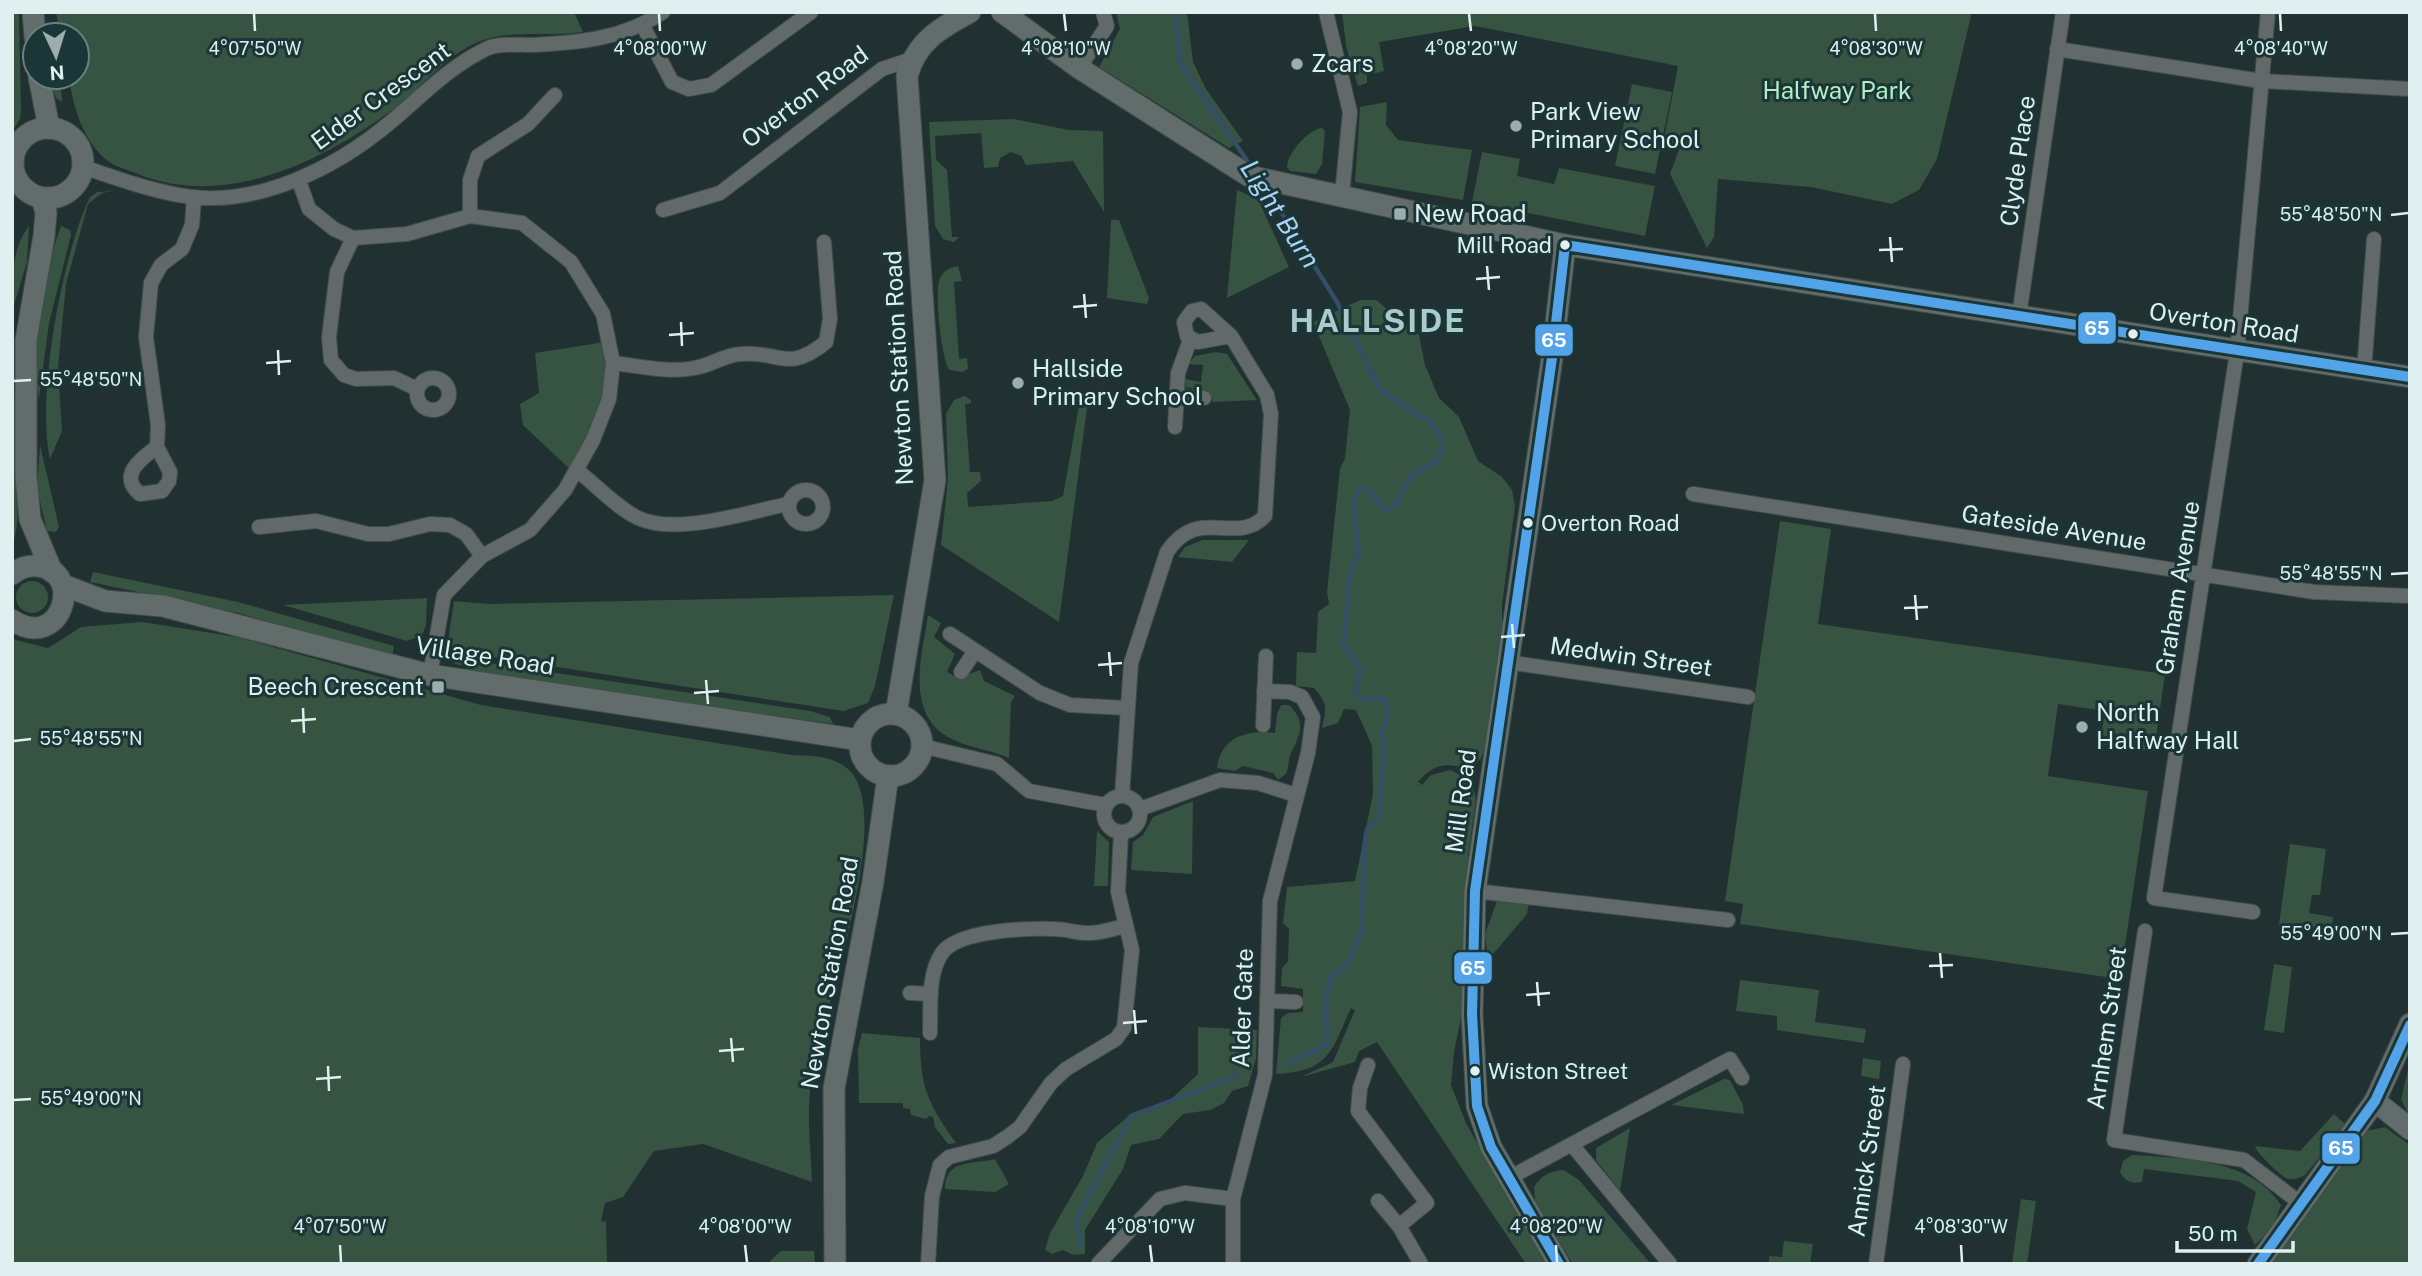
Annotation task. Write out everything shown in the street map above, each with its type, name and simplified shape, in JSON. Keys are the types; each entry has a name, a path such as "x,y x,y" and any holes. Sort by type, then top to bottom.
{"street":[{"name":"Elder Crescent","path":"83,167 149,188 194,197 229,195 299,181 386,126 439,78 491,47 596,40 643,26 663,12"},
{"path":"643,26 672,82 689,89 711,85 811,12"},
{"name":"Overton Road","path":"663,210 720,193 882,69 912,59 926,39 970,12"},
{"name":"Overton Road","path":"1002,12 1079,68 1249,176 1565,246 2410,377"},
{"path":"1079,68 1107,26 1103,12"},
{"path":"1326,12 1350,112 1342,195"},
{"name":"Clyde Place","path":"2019,316 2063,12"},
{"name":"Graham Avenue","path":"2253,912 2154,898 2237,352 2268,12"},
{"path":"2057,49 2262,82 2410,89"},
{"name":"Newton Station Road","path":"896,714 935,480 908,101 907,76 912,59"},
{"path":"42,91 49,128"},
{"path":"470,216 470,180 478,156 528,124 555,95"},
{"path":"49,128 59,130 75,141 80,149 83,167 72,190 53,198 42,198 22,187 12,165 19,143 27,135 49,128"},
{"path":"299,181 309,209 334,229 353,238 407,234 470,216 522,223 571,262 603,314 613,363 609,398 578,471 530,530 482,556 444,595 430,675"},
{"path":"157,447 158,425 146,337 151,283 161,265 182,249 192,225 194,197"},
{"path":"15,572 30,519 23,377 32,291 44,236 46,213 42,198"},
{"path":"353,238 337,271 329,337 331,360 344,375 356,379 394,378 417,389"},
{"path":"2364,371 2370,323 2374,239"},
{"path":"613,363 675,370 698,368 740,354 788,360 810,355 826,342 830,319 824,242"},
{"name":"Mill Road","path":"1559,1264 1491,1147 1477,1106 1472,1014 1475,891 1552,358 1565,246"},
{"path":"1122,796 1131,663 1157,574 1177,537 1200,527 1251,527 1265,516 1271,414 1267,395 1231,336 1201,309 1192,311 1184,322 1185,332 1190,340"},
{"path":"1190,340 1208,342 1231,336"},
{"path":"1175,427 1178,373 1190,340"},
{"path":"1177,396 1204,398"},
{"path":"578,471 638,518 663,524 708,521 788,504"},
{"name":"Gateside Avenue","path":"1693,494 2314,592 2410,596"},
{"path":"30,519 65,598 61,611"},
{"path":"260,527 316,521 368,534 389,534 430,524 450,525 466,534 482,556"},
{"name":"Village Road","path":"15,572 41,566 58,579 105,601"},
{"name":"Village Road","path":"12,620 20,625 39,628 48,624 61,611 105,601 163,606 430,675 722,718 840,740 860,740"},
{"path":"950,634 1040,694 1070,705 1126,708"},
{"path":"961,672 975,651"},
{"path":"1263,724 1266,656"},
{"name":"Medwin Street","path":"1507,662 1748,697"},
{"name":"Alder Gate","path":"1233,1264 1233,1199 1265,1075 1270,901 1308,753 1313,717 1302,697 1290,692 1264,691"},
{"path":"896,714 905,717 918,729 922,746 920,756 908,772 888,776 878,774 864,760 860,740 874,719 896,714"},
{"path":"922,746 997,764 1029,791 1106,805"},
{"name":"Newton Station Road","path":"835,1264 834,1088 873,881 888,776"},
{"path":"1140,809 1220,780 1258,783 1296,795"},
{"path":"1122,796 1133,799 1140,809 1138,823 1121,832 1106,822 1106,805 1113,798 1122,796"},
{"path":"928,1264 932,1196 940,1165 949,1157 993,1146 1007,1137 1020,1127 1051,1083 1066,1069 1116,1039 1124,1028 1132,950 1124,926 1118,892 1121,832"},
{"path":"1475,891 1728,920"},
{"path":"929,1033 934,970 942,953 961,939 1057,929 1095,933 1124,926"},
{"name":"Arnhem Street","path":"2145,931 2114,1140 2244,1160 2300,1203"},
{"path":"910,993 931,993"},
{"path":"1267,1001 1296,1002"},
{"path":"2258,1264 2375,1101 2410,1024"},
{"path":"1508,1178 1573,1146 1730,1059 1741,1078"},
{"name":"Annick Street","path":"1876,1264 1903,1064"},
{"path":"1368,1065 1360,1088 1358,1111 1427,1203 1399,1226"},
{"path":"2375,1101 2410,1129"},
{"path":"1573,1146 1670,1264"},
{"path":"1098,1264 1160,1199 1185,1193 1233,1199"},
{"path":"1378,1201 1399,1226 1421,1264"}],"green space":[{"path":"12,12 19,12 21,111 20,119 12,132"},
{"path":"56,12 574,12 583,32 509,35 481,41 458,53 395,108 338,145 273,174 240,183 205,186 171,184 138,174 112,164 100,154 81,123 72,91 91,91 91,21 58,21"},
{"path":"1116,12 1187,12 1193,62 1206,89 1243,141 1229,148 1099,67 1120,29"},
{"name":"Halfway Park","path":"1342,12 1972,12 1937,159 1919,190 1892,204 1811,187 1718,179 1714,237 1707,248 1670,174 1680,147 1663,144 1678,66 1475,26 1379,42 1384,71 1367,75 1367,83 1358,86 1346,46"},
{"path":"1632,84 1672,92 1655,174 1615,166"},
{"path":"53,91 61,91 62,102 56,98"},
{"path":"1387,102 1386,125 1398,140 1472,150 1463,200 1355,182 1360,107"},
{"path":"1013,119 1069,130 1103,131 1104,212 1073,161 1026,165 1021,156 1011,152 1000,158 998,167 984,168 981,133 935,136 936,160 947,170 952,237 959,237 954,242 943,239 935,226 929,122"},
{"path":"1322,128 1325,131 1322,164 1316,174 1290,171 1287,167 1288,161 1294,149 1311,133"},
{"path":"1482,152 1520,159 1517,176 1554,184 1559,168 1655,186 1645,236 1472,202"},
{"path":"1237,190 1258,199 1289,267 1227,298"},
{"path":"114,191 102,193 88,204 66,284 58,367 62,431 50,459 46,400 61,289 90,197 97,192"},
{"path":"1111,220 1119,220 1149,298 1147,304 1107,298"},
{"path":"29,226 27,262 13,308 12,287 16,254"},
{"path":"61,226 70,230 71,235 49,323 39,398 35,377 35,333 42,289"},
{"path":"958,266 962,281 954,282 959,359 967,358 968,369 962,372 950,370 947,364 938,310 940,278 943,273"},
{"path":"1360,300 1376,300 1419,335 1425,365 1439,398 1459,417 1478,461 1502,477 1512,490 1515,507 1502,605 1502,651 1495,723 1481,758 1470,770 1441,766 1430,771 1418,782 1422,785 1431,775 1450,770 1471,780 1476,799 1468,856 1464,1003 1454,1052 1451,1085 1466,1123 1546,1264 1526,1264 1377,1042 1359,1051 1355,1062 1301,1077 1333,1062 1355,1010 1351,1008 1333,1047 1318,1063 1308,1069 1276,1074 1281,1018 1288,1013 1303,1012 1303,989 1281,986 1282,968 1288,961 1289,929 1283,923 1287,887 1355,881 1373,794 1372,746 1356,710 1344,709 1338,723 1322,728 1325,711 1322,699 1314,688 1296,686 1297,652 1316,653 1318,612 1329,604 1327,592 1340,469 1345,458 1350,410 1313,322"},
{"path":"605,342 607,380 601,410 573,472 523,425 520,404 539,393 535,353"},
{"path":"1216,352 1227,354 1257,400 1213,402 1208,391 1186,387 1185,379 1201,382 1203,365 1188,364 1195,356"},
{"path":"12,371 17,433 18,514 12,544"},
{"path":"965,396 971,400 971,403 965,404 970,472 980,472 981,481 967,493 968,507 1052,501 1063,496 1080,400 1088,400 1059,622 941,545 948,479 946,414 954,400"},
{"path":"40,445 59,527 56,532 47,531 37,488"},
{"path":"1780,521 1831,529 1818,624 2165,674 2154,751 2100,744 2105,711 2058,704 2048,776 2148,791 2120,979 1740,924 1743,904 1725,901"},
{"path":"1203,540 1249,540 1232,562 1178,557 1185,547"},
{"path":"93,572 238,602 394,646 392,657 238,613 90,582"},
{"path":"32,581 43,586 48,597 43,608 32,613 21,608 16,597 21,586"},
{"path":"894,595 875,686 868,703 844,711 485,656 449,650 447,647 454,601 489,604"},
{"path":"427,598 426,625 422,635 407,641 283,605"},
{"path":"928,615 941,623 934,637 955,654 947,672 958,678 980,670 984,681 1015,696 1011,702 1009,758 952,739 937,729 927,716 922,700 920,666"},
{"path":"142,622 237,637 481,705 792,755 821,757 842,764 848,769 861,794 864,830 860,875 850,924 815,1061 810,1091 812,1182 703,1144 654,1151 623,1197 605,1203 601,1221 606,1222 607,1264 12,1264 12,639 48,648 81,627"},
{"path":"449,657 810,711 830,717 833,724 467,672 466,666 455,664"},
{"path":"1281,705 1289,705 1300,723 1286,774 1278,780 1273,773 1243,766 1235,771 1217,768 1224,749 1237,737 1275,733"},
{"path":"1193,801 1192,874 1131,870 1133,842 1143,835 1153,817"},
{"path":"1097,831 1109,842 1108,886 1094,886"},
{"path":"2290,844 2326,849 2320,895 2312,895 2309,913 2333,917 2331,932 2279,925"},
{"path":"1497,901 1529,902 1527,914 1488,960 1485,934"},
{"path":"2274,964 2292,967 2284,1033 2264,1030"},
{"path":"1740,980 1819,990 1815,1022 1866,1029 1864,1043 1777,1030 1777,1016 1736,1011"},
{"path":"1198,1027 1257,1030 1256,1058 1248,1086 1232,1091 1224,1103 1210,1110 1183,1114 1159,1139 1131,1145 1123,1169 1085,1230 1085,1254 1073,1255 1063,1250 1052,1254 1045,1250 1050,1233 1083,1176 1097,1143 1132,1113 1169,1101 1198,1074"},
{"path":"862,1033 920,1038 924,1083 932,1105 956,1143 948,1144 935,1127 933,1117 926,1119 911,1115 910,1109 903,1108 903,1103 859,1103 858,1049"},
{"path":"1863,1058 1881,1061 1879,1079 1861,1076"},
{"path":"2410,1061 2410,1118 2401,1099"},
{"path":"1724,1079 1730,1080 1743,1105 1744,1114 1671,1105"},
{"path":"2334,1114 2346,1125 2305,1175 2299,1178 2285,1177 2256,1149 2255,1146 2300,1151"},
{"path":"2385,1127 2410,1145 2410,1264 2272,1264 2366,1131"},
{"path":"1630,1128 1620,1191 1596,1160 1596,1148"},
{"path":"2132,1155 2193,1160 2234,1170 2253,1178 2281,1205 2273,1227 2255,1245 2247,1229 2256,1192 2238,1181 2144,1169 2142,1182 2132,1182 2120,1172 2123,1161"},
{"path":"995,1159 1009,1184 995,1192 945,1189 946,1179 955,1167"},
{"path":"1564,1170 1579,1180 1651,1264 1573,1264 1535,1203 1534,1187 1540,1179 1546,1174"},
{"path":"2021,1199 2036,1201 2027,1264 2012,1264"},
{"path":"1784,1241 1813,1244 1810,1264 1769,1264 1769,1256 1782,1257"},
{"path":"781,1251 814,1251 815,1264 767,1264"}],"waterway":[{"name":"Light Burn","path":"1175,12 1180,62 1252,168"},
{"name":"Light Burn","path":"1265,186 1337,302 1379,388 1416,415 1429,418 1442,440 1439,459 1409,478 1397,503 1386,511 1367,488 1358,491 1353,504 1359,551 1349,576 1344,644 1360,670 1355,693 1362,699 1385,699 1388,718 1381,732 1384,764 1380,817 1367,829 1365,840 1361,933 1348,963 1331,977 1326,1000 1327,1044 1289,1063"},
{"name":"Light Burn","path":"1081,1245 1076,1220 1131,1116 1239,1075"}],"transit line":[{"name":"65","path":"1559,1264 1491,1147 1477,1106 1472,1014 1475,891 1552,358 1565,245 2410,377"},
{"name":"65","path":"2258,1264 2375,1101 2410,1025"}],"place":[{"name":"Zcars","path":"1297,64"},
{"name":"Park View Primary School","path":"1516,126"},
{"name":"New Road","path":"1400,214"},
{"name":"Mill Road","path":"1565,245"},
{"name":"Hallside Primary School","path":"1018,383"},
{"name":"Overton Road","path":"1528,523"},
{"name":"Beech Crescent","path":"438,687"},
{"name":"North Halfway Hall","path":"2082,727"},
{"name":"Wiston Street","path":"1475,1071"}],"district":[{"name":"HALLSIDE","path":"1378,321"}]}
